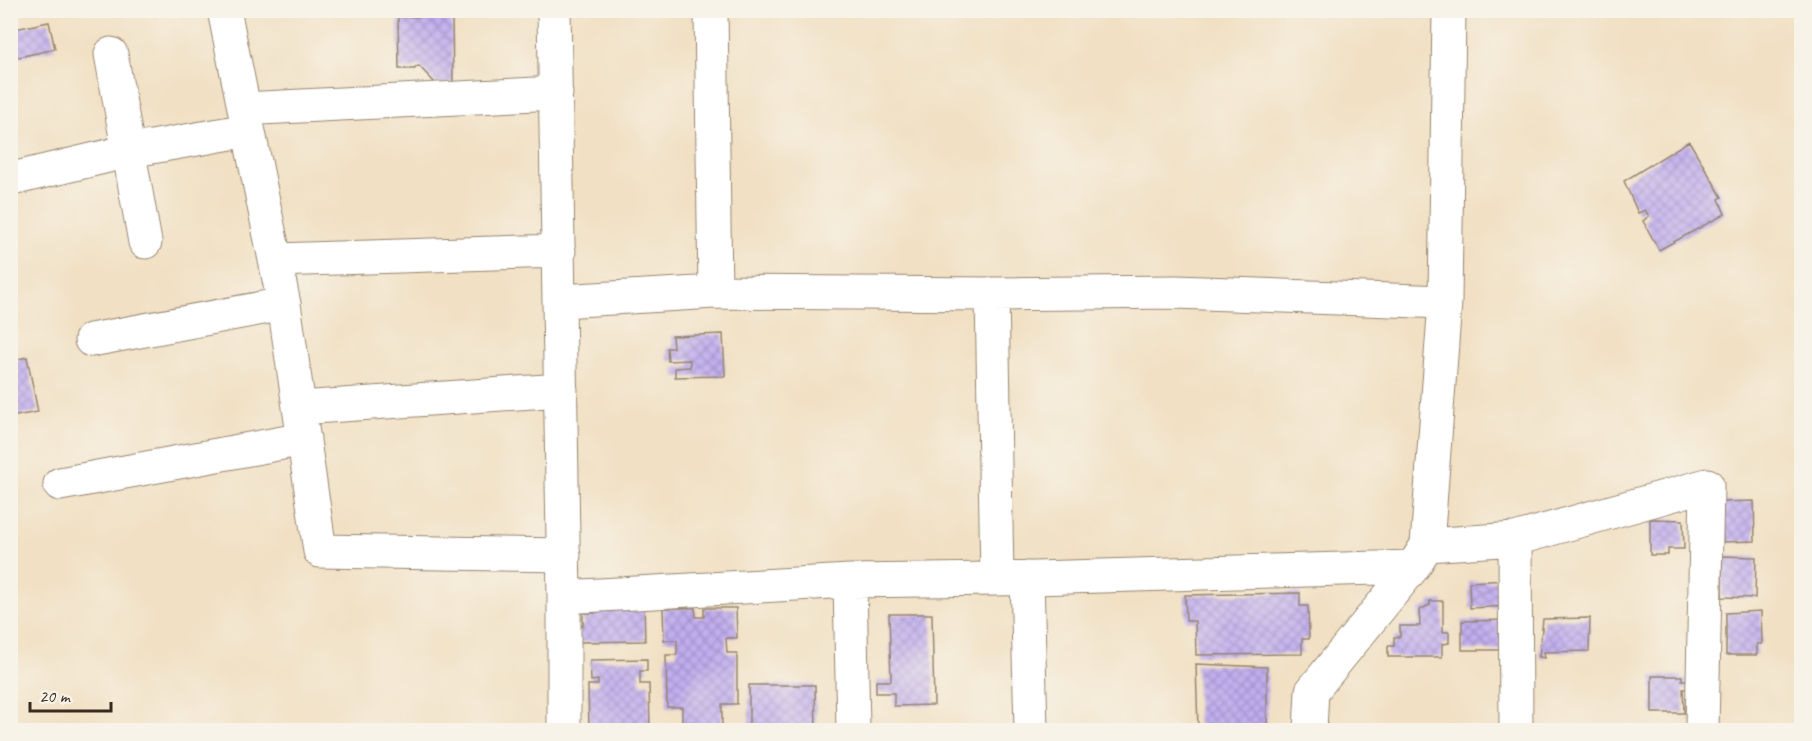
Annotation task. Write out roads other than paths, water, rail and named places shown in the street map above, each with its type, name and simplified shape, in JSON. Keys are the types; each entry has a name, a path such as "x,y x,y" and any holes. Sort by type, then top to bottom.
{"street":[{"path":"224,10 284,304 320,551 564,555"},
{"path":"554,10 564,555 564,730"},
{"path":"711,10 715,292"},
{"path":"1310,730 1312,691 1420,556 1445,302 1449,10"},
{"path":"111,54 146,242"},
{"path":"12,178 129,151 246,119 556,93"},
{"path":"275,260 559,251"},
{"path":"560,301 715,292 992,294 1176,291 1445,302"},
{"path":"992,294 1012,579 1031,730"},
{"path":"91,340 284,304"},
{"path":"60,484 302,424 561,390"},
{"path":"564,597 850,581 1012,579 1420,556 1515,539 1707,485 1702,730"},
{"path":"1515,539 1516,730"},
{"path":"850,581 854,730"}]}
